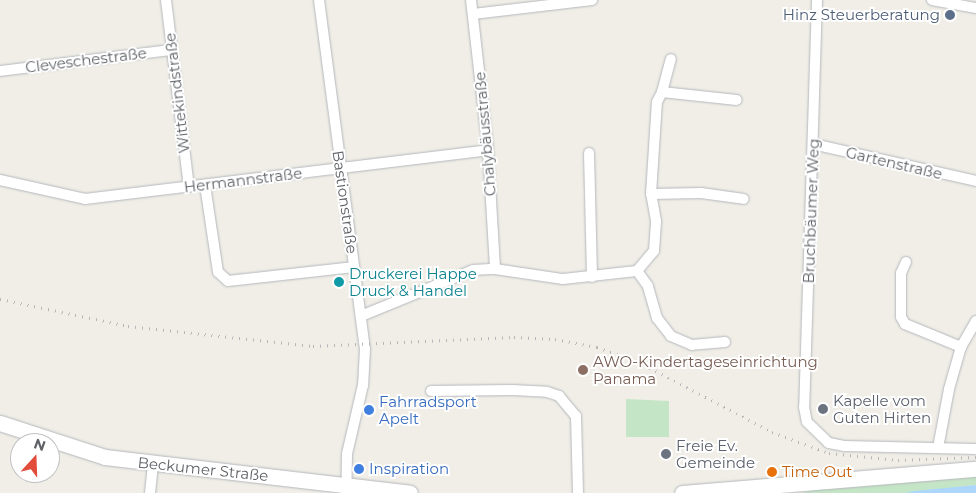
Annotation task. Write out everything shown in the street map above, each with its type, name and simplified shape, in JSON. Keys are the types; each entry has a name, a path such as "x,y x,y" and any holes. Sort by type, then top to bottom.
{"main road":[{"name":"Beckumer Straße","path":"0,423 75,450 153,464 345,488 410,493"},
{"path":"682,493 788,489 976,469"}],"street":[{"name":"Wittekindstraße","path":"166,0 188,187"},
{"name":"Bastionstraße","path":"319,0 361,316 365,366 347,454 345,488"},
{"name":"Chalybäusstraße","path":"471,0 488,150 495,269"},
{"path":"473,14 592,0"},
{"name":"Bruchbäumer Weg","path":"817,0 804,407 807,422 829,443 844,446 938,448"},
{"path":"932,0 976,8"},
{"name":"Cleveschestraße","path":"0,71 172,50"},
{"path":"361,316 454,276 495,269 563,279 637,271 654,251 656,221 651,194 658,102 671,59"},
{"path":"662,92 737,100"},
{"name":"Gartenstraße","path":"813,144 976,181"},
{"name":"Hermannstraße","path":"0,180 85,199 488,150"},
{"path":"589,153 592,277"},
{"path":"205,185 218,272 228,281 354,267"},
{"path":"651,194 701,193 744,199"},
{"path":"906,262 901,273 901,317 905,324 961,347"},
{"path":"637,271 648,286 657,318 670,336 692,344 725,342"},
{"path":"976,321 961,347 949,389 938,448 976,449"},
{"path":"431,391 512,390 559,396 576,416 578,493"},
{"path":"150,493 153,464"}],"green space":[{"path":"626,399 669,401 669,437 626,437"},
{"path":"976,475 976,485 907,493 801,493 826,487"}],"water":[{"path":"976,485 976,493 905,493 914,491"}],"railway":[{"path":"0,299 128,326 313,346 514,337 555,339 597,347 637,361 772,432 829,453 898,460 976,457"}],"place":[{"name":"Hinz Steuerberatung","path":"950,15"},
{"name":"Druckerei Happe Druck & Handel","path":"339,282"},
{"name":"AWO-Kindertageseinrichtung Panama","path":"583,370"},
{"name":"Kapelle vom Guten Hirten","path":"823,409"},
{"name":"Fahrradsport Apelt","path":"369,410"},
{"name":"Freie Ev. Gemeinde","path":"666,454"},
{"name":"Inspiration","path":"359,469"},
{"name":"Time Out","path":"772,472"}]}
